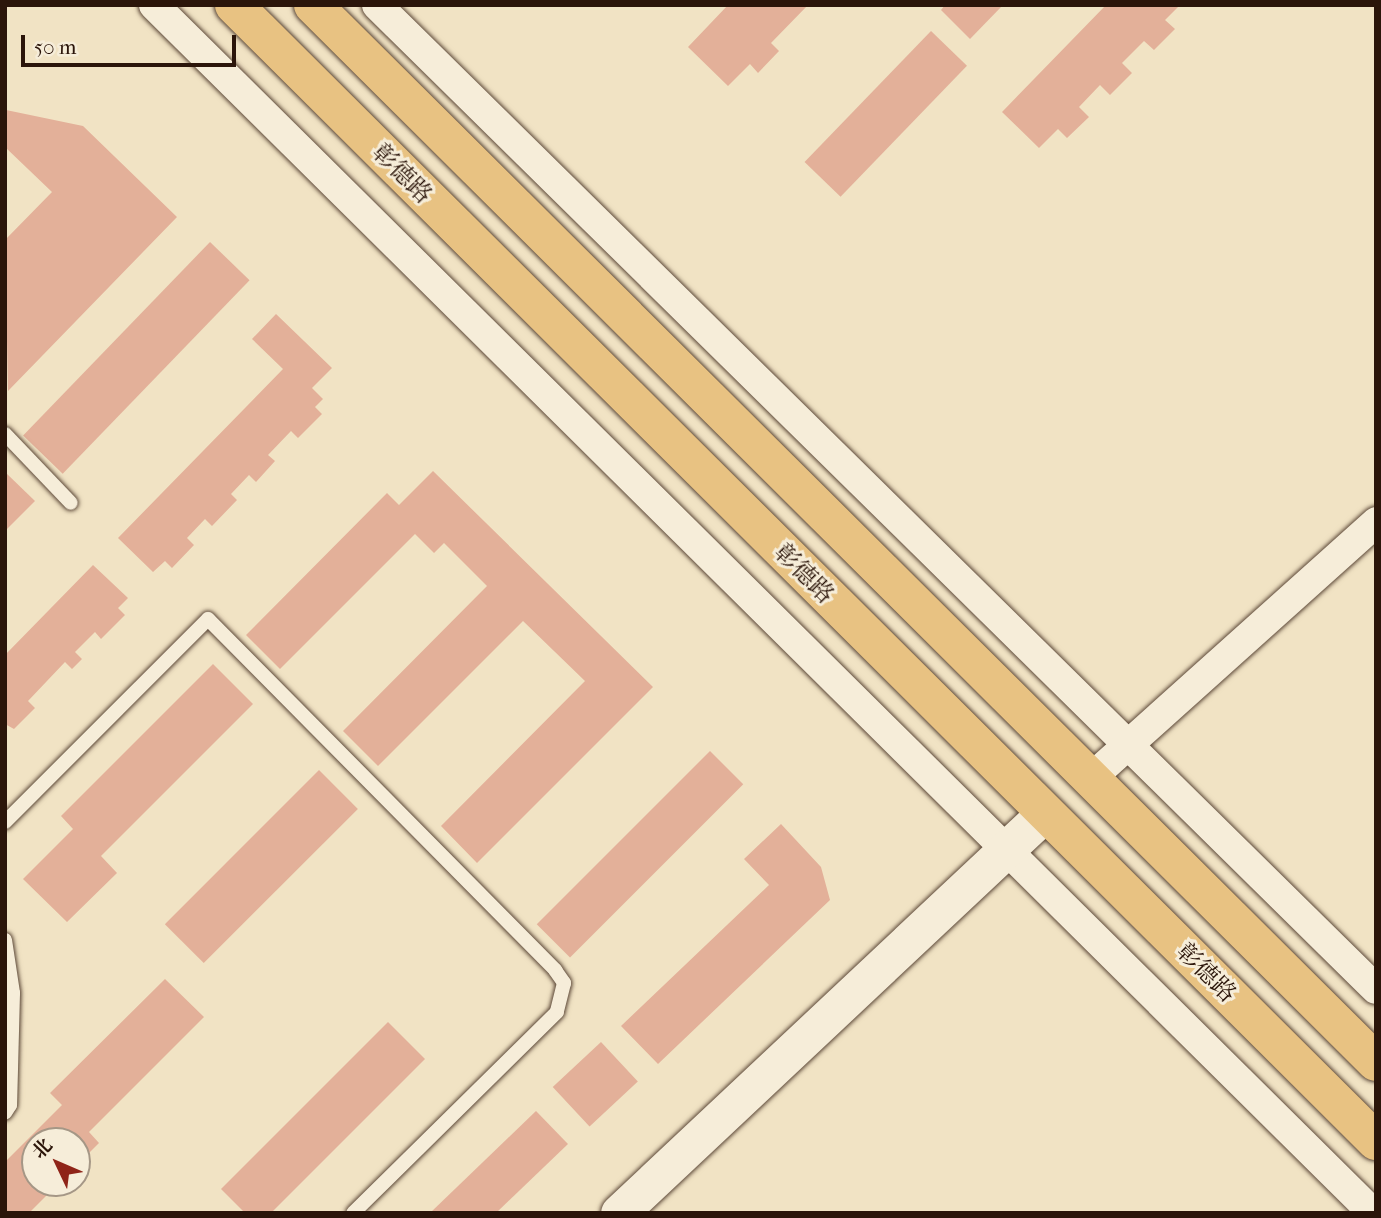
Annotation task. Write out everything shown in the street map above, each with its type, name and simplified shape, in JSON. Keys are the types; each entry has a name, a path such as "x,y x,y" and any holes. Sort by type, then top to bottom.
{"main road":[{"name":"彰德路","path":"234,5 1376,1141"},
{"path":"313,5 1376,1062"}],"street":[{"path":"154,5 1373,1213"},
{"path":"377,5 1376,989"},
{"path":"1090,779 1376,522"},
{"path":"619,1213 1045,813"}],"lane":[{"path":"5,434 71,503"},
{"path":"5,822 208,619 555,970 564,983 557,1012 353,1213"},
{"path":"5,940 13,993 10,1105 5,1113"}],"building":[{"path":"728,5 808,5 771,43 779,51 758,73 750,64 728,86 688,47"},
{"path":"945,5 1003,5 970,39 941,10"},
{"path":"1106,5 1180,5 1165,20 1175,29 1154,50 1144,41 1122,63 1132,73 1110,95 1100,85 1079,107 1089,117 1067,138 1058,129 1039,148 1002,112"},
{"path":"931,31 967,66 841,197 805,162"},
{"path":"6,110 83,126 177,217 8,391 5,240 52,192 5,147"},
{"path":"210,242 250,280 63,474 23,436"},
{"path":"276,314 332,368 312,388 323,399 315,407 322,414 298,438 291,431 268,455 275,461 256,482 249,475 231,494 237,500 212,526 205,519 187,538 194,545 172,568 165,561 153,572 118,538 283,369 252,339"},
{"path":"433,471 653,687 477,863 441,826 585,681 523,621 378,766 343,731 487,586 444,543 434,553 415,534 280,669 246,635 387,493 399,505"},
{"path":"5,472 35,501 5,531"},
{"path":"93,565 128,598 118,608 125,615 101,639 95,632 75,652 82,659 72,669 65,662 28,701 35,708 14,729 5,724 5,655"},
{"path":"213,664 253,704 101,856 117,873 67,922 23,879 73,829 61,816"},
{"path":"710,751 743,784 570,957 537,924"},
{"path":"319,770 358,809 204,963 165,924"},
{"path":"781,824 821,867 830,900 658,1064 621,1026 769,885 744,859"},
{"path":"165,979 204,1017 91,1130 91,1127 40,1127 62,1105 50,1093"},
{"path":"388,1022 425,1059 271,1213 245,1213 221,1189"},
{"path":"601,1042 638,1081 590,1127 553,1087"},
{"path":"536,1111 568,1144 496,1213 430,1213"},
{"path":"91,1134 99,1143 91,1151"},
{"path":"21,1146 21,1197 45,1197 29,1213 5,1213 5,1162"}]}
